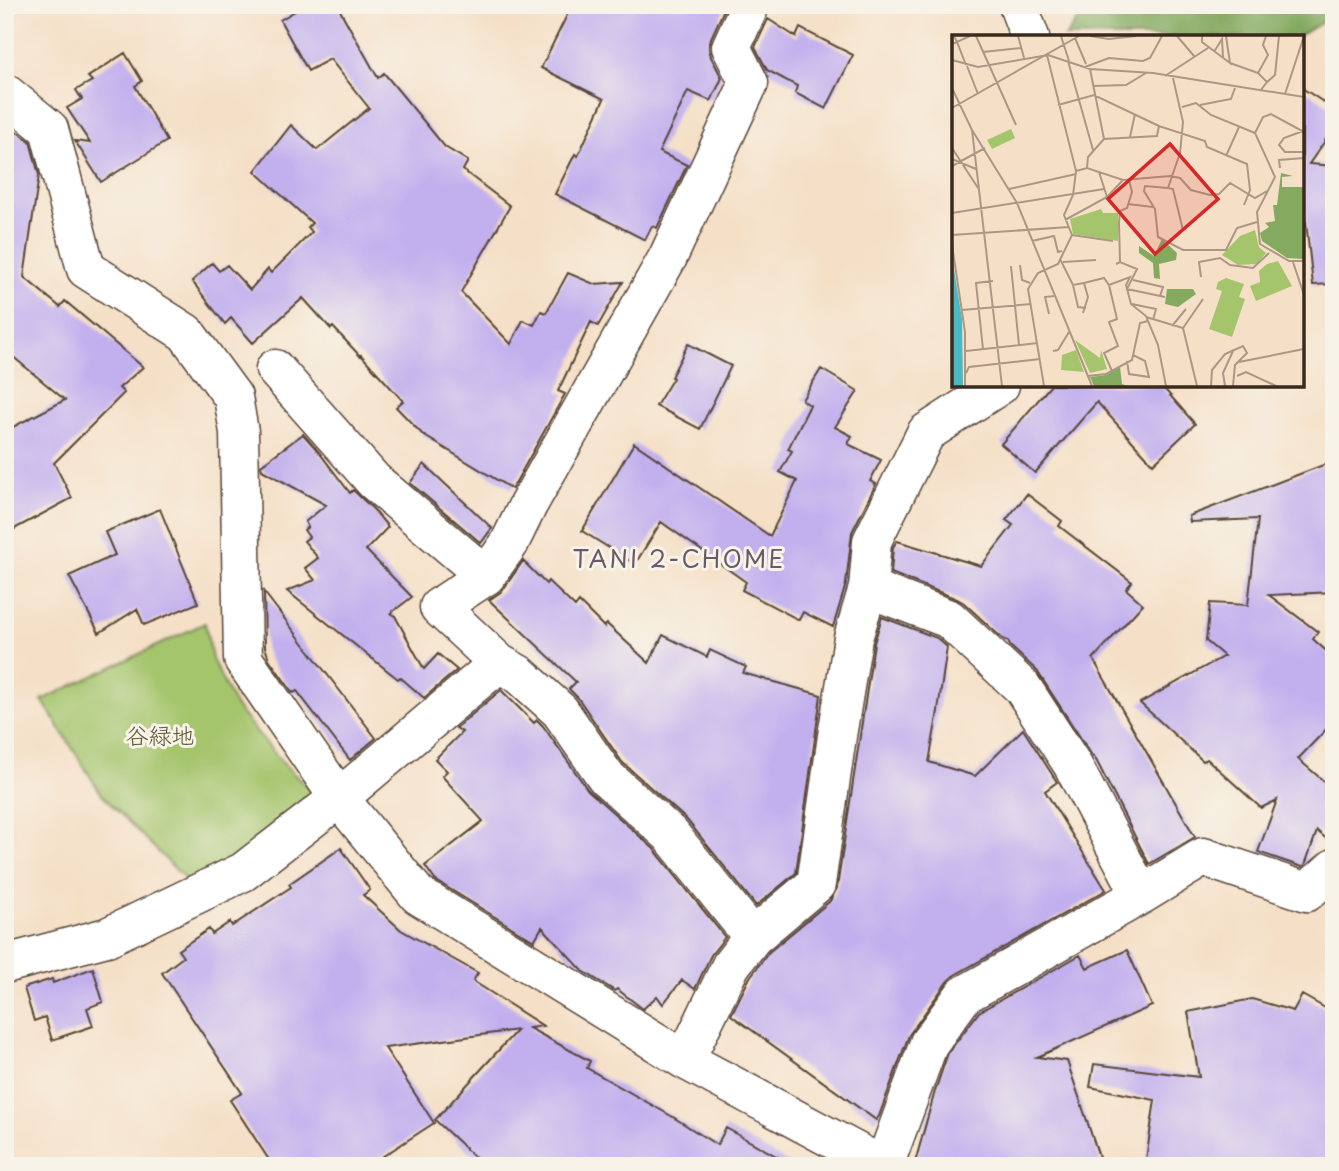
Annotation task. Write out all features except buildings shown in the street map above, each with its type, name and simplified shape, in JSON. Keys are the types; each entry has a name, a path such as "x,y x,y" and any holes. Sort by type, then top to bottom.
{"street":[{"path":"750,5 731,47 749,83 668,257 528,505 509,544 486,576 439,607 499,663 520,675 560,711 606,777 670,834 753,937"},
{"path":"1018,5 1029,35"},
{"path":"5,93 49,130 86,269 186,333 233,397 239,432 243,659 339,798 418,895 685,1060 884,1166 929,1043 964,995 1141,895 1203,856 1307,892 1334,868"},
{"path":"275,369 374,481 486,576"},
{"path":"685,1060 731,965 753,937 816,884 853,639 869,588 872,541 926,433 997,387"},
{"path":"869,588 949,619 1022,687 1072,764 1141,895"},
{"path":"5,964 107,937 243,872 339,798 499,663"}],"green space":[{"path":"1088,5 1334,5 1334,16 1300,35 1066,35"},
{"name":"谷緑地","path":"205,623 212,659 235,706 281,761 314,794 230,869 191,885 102,795 42,700"}],"district":[{"name":"TANI 2-CHOME","path":"679,560"}]}
